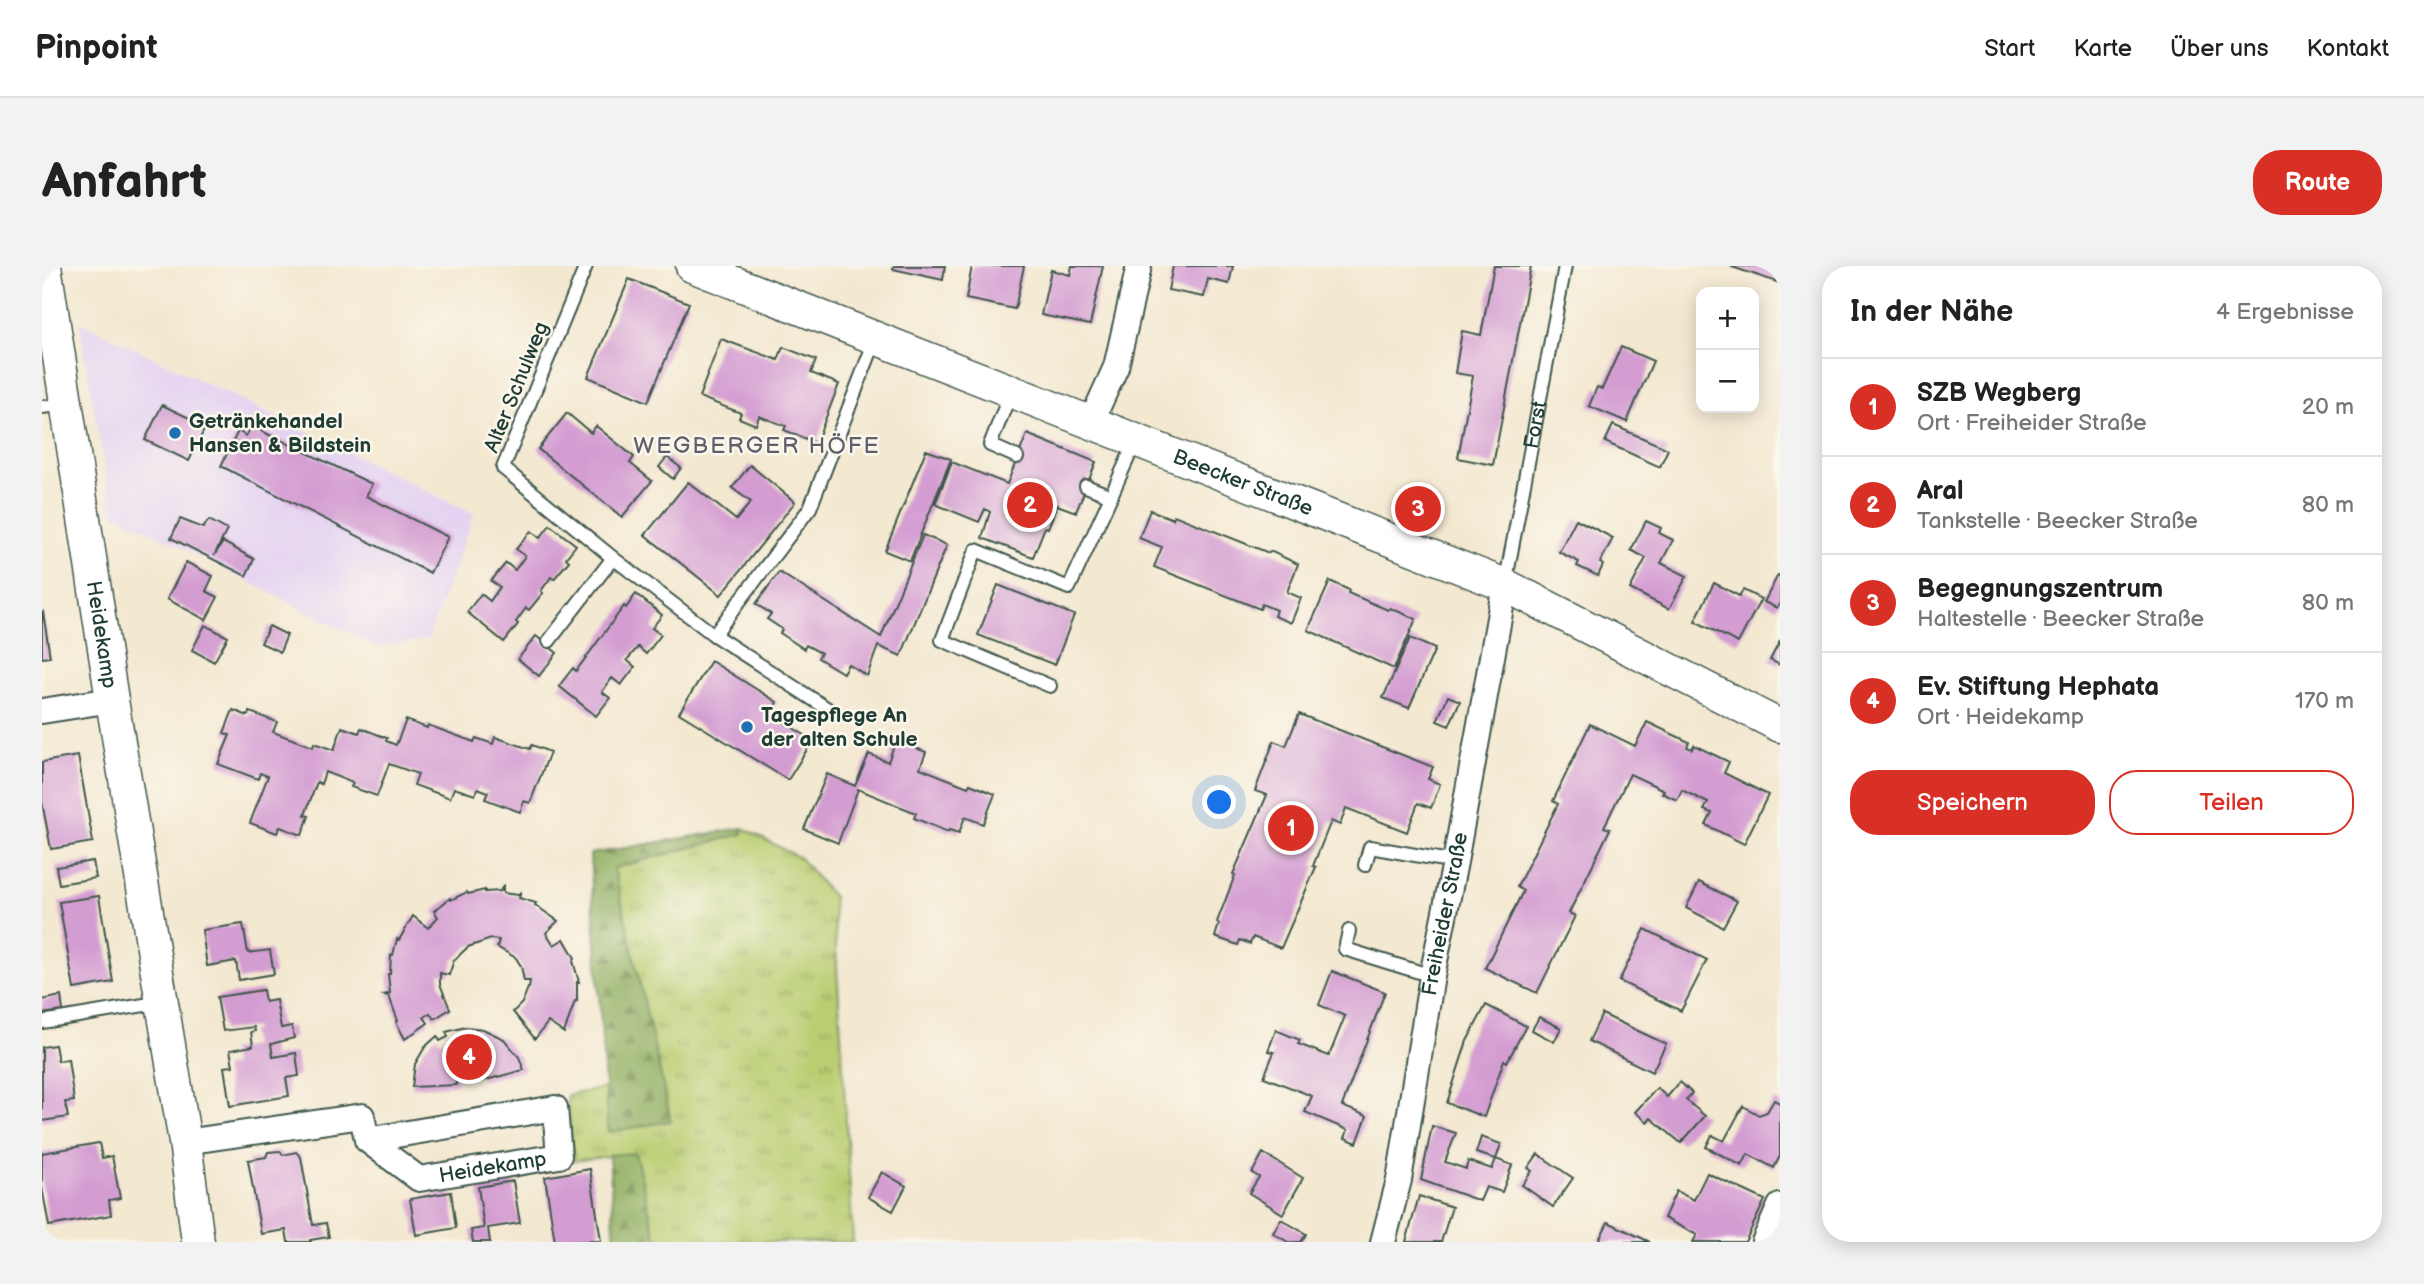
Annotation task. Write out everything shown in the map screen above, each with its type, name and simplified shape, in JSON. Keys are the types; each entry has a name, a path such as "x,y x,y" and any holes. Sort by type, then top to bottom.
{"street":[{"name":"Heidekamp","path":"45,266 54,405 112,700 185,1142 196,1242"},
{"name":"Beecker Straße","path":"692,266 1505,585 1780,726"},
{"path":"1091,422 1116,368 1139,266"},
{"name":"Freiheider Straße","path":"1383,1242 1399,1180 1432,976 1505,585"},
{"path":"42,711 112,700"},
{"name":"Heidekamp","path":"185,1142 362,1115 367,1140 419,1179 559,1156 555,1108 367,1140"},
{"path":"1764,1242 1780,1206"}],"lane":[{"name":"Alter Schulweg","path":"586,266 503,468 613,558 714,635 834,713"},
{"name":"Forst","path":"1505,585 1565,266"},
{"path":"714,635 810,508 876,338"},
{"path":"1011,391 990,446 1017,457"},
{"path":"1050,686 942,640 976,550 1069,587 1136,440"},
{"path":"1086,486 1111,496"},
{"path":"549,641 613,558"},
{"path":"1365,865 1370,847 1455,862"},
{"path":"1349,931 1345,949 1432,976"},
{"path":"42,1022 163,1002"}],"shaded area":[{"path":"79,321 474,514 428,639 377,647 112,512"}],"green space":[{"path":"743,828 800,858 833,897 853,1242 657,1242 635,1153 574,1161 567,1095 606,1088 590,854"},
{"path":"743,828 743,834 614,868 671,1121 608,1132 590,854"},
{"path":"635,1153 657,1242 615,1242 609,1155"}],"building":[{"path":"894,266 945,266 943,280 893,269"},
{"path":"972,266 1024,266 1015,309 966,299"},
{"path":"1072,266 1103,266 1090,325 1041,315 1051,270 1070,275"},
{"path":"1173,266 1233,266 1229,284 1208,279 1204,297 1168,290"},
{"path":"1494,266 1531,266 1493,465 1458,458 1473,376 1455,373 1462,331 1481,335"},
{"path":"1780,266 1780,283 1732,267"},
{"path":"629,279 689,303 648,402 588,377"},
{"path":"721,339 778,360 783,347 816,360 811,373 839,384 816,443 784,430 786,426 759,416 756,425 739,418 741,413 699,397"},
{"path":"1621,347 1653,361 1627,422 1589,406 1597,387 1602,389"},
{"name":"Getränkehandel Hansen & Bildstein","path":"162,405 206,426 189,461 145,440"},
{"path":"567,413 591,433 596,426 634,457 630,463 652,481 622,517 538,449"},
{"path":"1613,425 1668,449 1660,467 1605,442"},
{"path":"251,426 372,484 366,496 448,537 430,573 221,466 238,431 246,436"},
{"path":"1027,434 1096,462 1076,512 1057,505 1033,557 982,538 990,512 985,509 979,522 935,504 952,462 1007,484"},
{"path":"926,450 951,459 910,561 885,551"},
{"path":"667,457 681,468 673,479 659,467"},
{"path":"750,465 795,502 721,595 645,535 688,482 736,520 751,502 732,488"},
{"path":"1150,510 1173,519 1174,515 1298,564 1287,592 1301,598 1291,623 1274,616 1276,610 1262,604 1260,609 1154,567 1162,547 1139,538"},
{"path":"180,519 203,528 209,520 227,530 214,556 223,542 254,559 246,576 171,538"},
{"path":"1576,519 1613,538 1600,563 1603,565 1598,576 1577,566 1579,562 1559,552"},
{"path":"1646,521 1661,528 1659,533 1673,540 1661,563 1687,576 1669,609 1630,589 1646,558 1631,550"},
{"path":"550,525 576,545 566,558 569,561 554,579 551,577 541,591 543,593 529,610 526,608 504,642 467,612 481,594 490,601 500,587 491,581 506,563 515,570 525,556 516,549 531,531 540,538"},
{"path":"923,535 947,545 901,656 878,646 867,676 848,664 843,673 818,658 821,653 806,645 804,649 780,633 782,629 767,619 771,614 756,604 779,572 881,637"},
{"path":"186,562 213,576 206,591 218,597 206,620 167,599"},
{"path":"1778,575 1780,602 1777,608 1764,602"},
{"path":"1330,581 1349,590 1348,593 1416,619 1394,669 1308,630"},
{"path":"1714,583 1739,596 1743,590 1761,599 1738,643 1695,621"},
{"path":"998,585 1074,615 1055,665 978,635"},
{"path":"636,594 662,615 652,628 661,635 646,654 638,647 627,660 635,667 621,685 612,678 602,692 610,698 596,716 559,686 573,668 576,671"},
{"path":"42,613 50,657 42,658"},
{"path":"205,625 228,637 214,662 192,650"},
{"path":"269,626 287,635 280,652 261,643"},
{"path":"536,636 557,653 539,676 518,659"},
{"path":"1410,638 1435,649 1409,708 1383,698"},
{"path":"1780,641 1780,665 1770,660"},
{"name":"Tagespflege An der alten Schule","path":"711,661 777,702 770,714 813,740 788,780 679,713"},
{"path":"1448,696 1460,701 1449,726 1437,721"},
{"path":"233,710 248,716 250,712 277,722 273,732 313,747 314,743 334,750 342,727 359,733 361,728 387,738 386,741 396,745 406,720 474,742 476,738 493,744 495,737 530,749 532,745 550,752 530,803 524,801 520,812 485,799 488,792 478,788 475,795 454,788 450,798 414,785 418,774 389,764 377,796 351,787 353,783 325,772 321,784 317,782 305,815 309,816 302,835 280,827 277,833 250,823 268,776 260,773 258,779 218,764 230,735 224,733"},
{"path":"1299,714 1433,767 1428,779 1440,784 1431,808 1418,803 1407,832 1346,808 1340,825 1331,821 1313,866 1316,867 1281,948 1253,937 1250,944 1240,940 1238,945 1215,937 1219,924 1217,922 1235,875 1233,874 1267,795 1255,791 1274,741 1286,746"},
{"path":"1647,722 1689,742 1687,747 1692,749 1694,745 1729,762 1724,773 1768,795 1744,844 1706,825 1712,813 1704,810 1708,803 1682,790 1677,800 1662,793 1664,790 1630,774 1604,827 1610,829 1569,913 1575,916 1537,993 1485,968 1523,891 1517,887 1558,804 1553,801 1590,724 1635,746"},
{"path":"896,740 926,752 920,768 968,787 970,784 995,794 983,824 965,817 959,833 948,832 914,818 916,813 858,789 838,843 804,829 827,774 855,786 869,754 888,762"},
{"path":"78,756 93,842 51,849 42,802 42,762"},
{"path":"93,861 96,878 59,884 56,867"},
{"path":"1699,882 1737,901 1723,927 1686,908"},
{"path":"503,886 503,893 518,895 521,891 519,898 536,903 535,905 558,921 546,933 554,945 564,939 575,958 573,961 579,982 577,1001 564,1033 548,1022 535,1039 513,1012 522,1003 530,981 524,981 516,958 497,947 499,940 491,939 468,947 454,960 449,975 440,973 440,984 450,1009 434,1019 430,1013 424,1017 428,1023 405,1039 396,1022 398,1021 389,996 384,995 390,993 388,974 397,939 399,940 413,916 428,928 438,917 434,911 450,898 451,900 467,892 500,891"},
{"path":"99,896 113,982 74,989 59,902"},
{"path":"243,924 248,953 270,950 274,974 239,980 236,961 207,966 202,930"},
{"path":"1645,929 1707,960 1681,1011 1619,981"},
{"path":"1332,971 1385,992 1342,1106 1367,1116 1357,1143 1345,1138 1348,1130 1305,1112 1312,1096 1264,1077 1274,1052 1268,1051 1276,1030 1300,1040 1298,1044 1329,1056 1345,1016 1319,1005"},
{"path":"263,990 265,1002 276,1000 281,1028 292,1026 294,1038 271,1044 273,1057 296,1053 299,1076 286,1078 289,1096 230,1106 224,1067 233,1066 230,1050 253,1046 251,1032 255,1031 254,1027 223,1031 217,997"},
{"path":"61,996 63,1011 42,1014 42,1000"},
{"path":"1486,1005 1526,1026 1507,1062 1504,1060 1484,1117 1447,1103 1467,1041"},
{"path":"1602,1014 1666,1044 1652,1072 1589,1041"},
{"path":"1539,1017 1561,1028 1554,1042 1532,1030"},
{"path":"466,1027 483,1029 504,1039 519,1057 524,1070 482,1081 478,1073 471,1069 462,1069 459,1070 461,1073 456,1085 412,1087 415,1064 425,1047 437,1036 440,1041 448,1037 446,1032"},
{"path":"55,1045 58,1061 68,1059 74,1101 65,1102 68,1117 42,1121 42,1047"},
{"path":"1680,1082 1692,1093 1686,1100 1705,1116 1681,1143 1651,1118 1647,1122 1635,1112 1657,1088 1667,1097"},
{"path":"1774,1100 1780,1103 1780,1156 1774,1168 1748,1154 1742,1166 1706,1147 1712,1135 1724,1141 1743,1106 1759,1115 1767,1112"},
{"path":"1432,1126 1456,1133 1445,1162 1466,1169 1468,1161 1492,1169 1496,1159 1512,1165 1502,1192 1486,1187 1480,1201 1421,1180"},
{"path":"1481,1137 1501,1144 1496,1159 1476,1153"},
{"path":"99,1143 102,1158 112,1156 120,1198 109,1200 111,1215 49,1226 42,1187 42,1153"},
{"path":"280,1151 283,1155 296,1152 301,1157 313,1225 326,1223 329,1237 310,1240 311,1242 288,1242 286,1230 261,1234 248,1160 266,1157 268,1152"},
{"path":"1263,1153 1303,1178 1283,1214 1249,1193 1259,1177 1252,1173"},
{"path":"1538,1154 1573,1178 1553,1207 1522,1185 1532,1171 1528,1168"},
{"path":"590,1169 601,1241 555,1242 545,1177"},
{"path":"882,1172 906,1186 893,1211 868,1197"},
{"path":"1707,1173 1765,1200 1745,1242 1693,1242 1697,1235 1664,1218 1676,1191 1694,1200"},
{"path":"513,1181 520,1223 488,1228 490,1242 473,1242 471,1230 484,1228 478,1187"},
{"path":"451,1192 456,1228 416,1235 410,1199"},
{"path":"1419,1196 1452,1207 1441,1242 1406,1242"},
{"path":"1281,1219 1306,1234 1301,1242 1288,1242 1273,1233"},
{"path":"1608,1222 1650,1242 1598,1242"}],"place":[{"name":"Getränkehandel Hansen & Bildstein","path":"175,433"},
{"name":"Aral","path":"1030,505"},
{"name":"Begegnungszentrum","path":"1418,509"},
{"name":"Tagespflege An der alten Schule","path":"747,727"},
{"name":"SZB Wegberg","path":"1291,828"},
{"name":"Ev. Stiftung Hephata","path":"469,1057"}],"district":[{"name":"WEGBERGER HÖFE","path":"757,445"}]}
